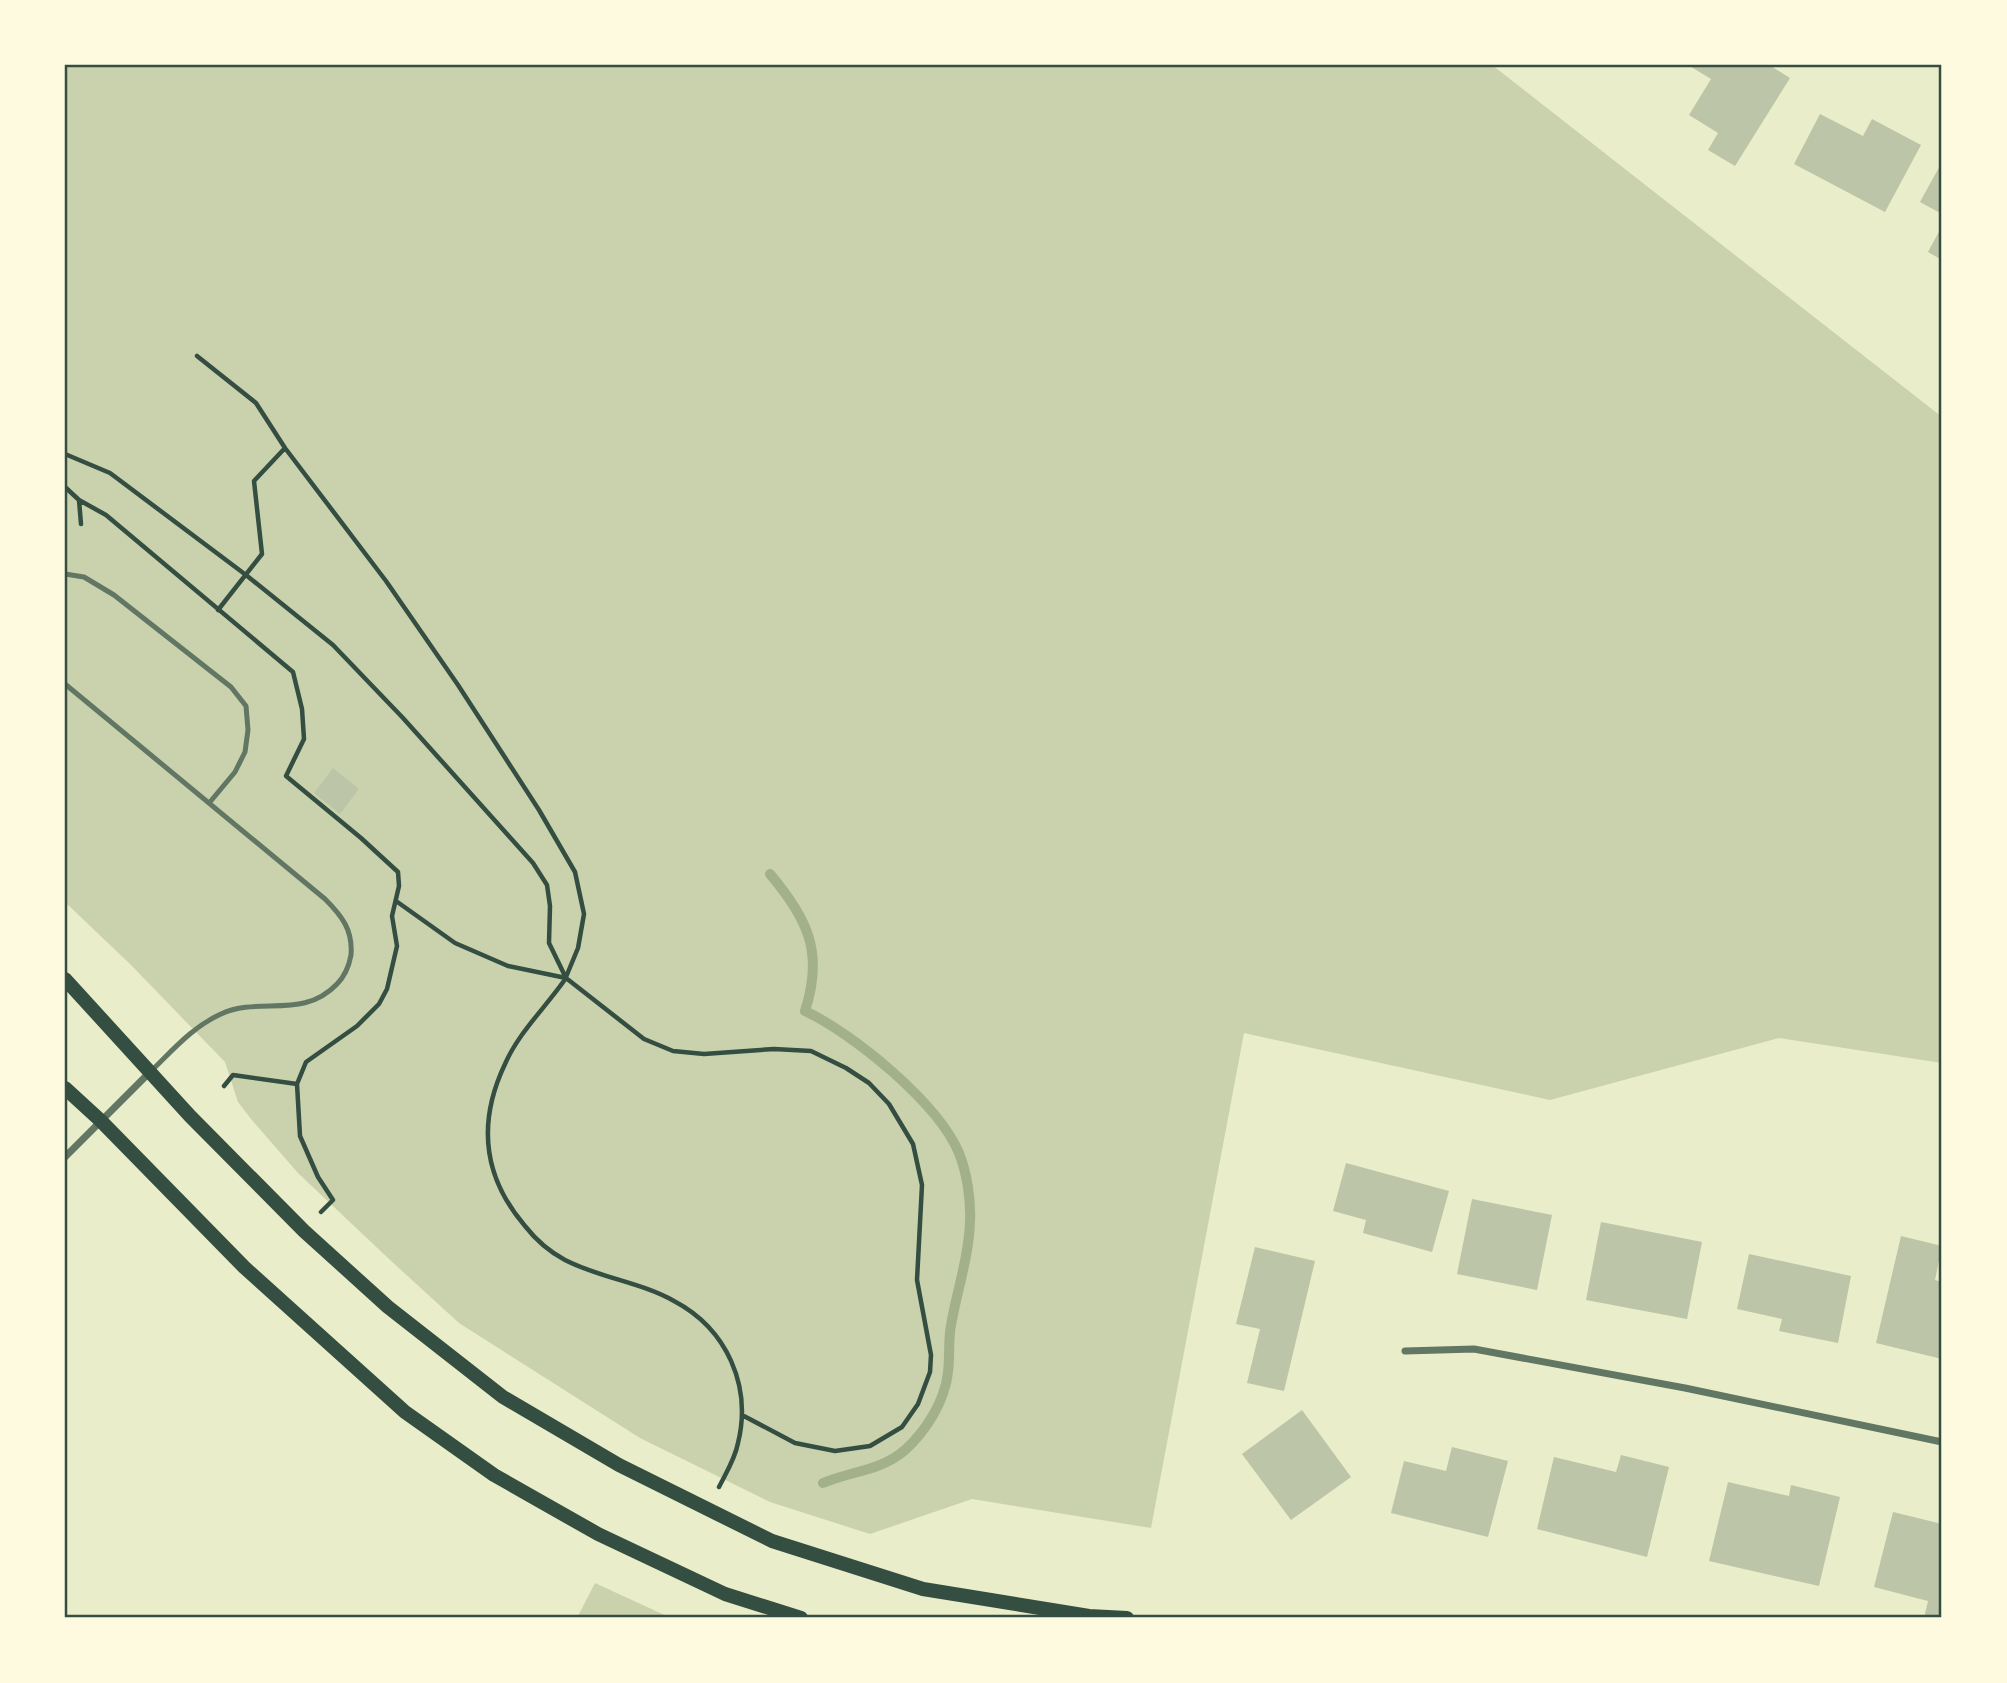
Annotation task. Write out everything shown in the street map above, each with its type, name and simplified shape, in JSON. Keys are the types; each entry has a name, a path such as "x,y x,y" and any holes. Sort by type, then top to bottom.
{"main road":[{"path":"65,979 190,1116 303,1231 388,1307 502,1397 619,1465 772,1541 923,1589 1089,1616 1127,1618"},
{"path":"65,1088 101,1121 244,1267 405,1412 495,1475 598,1534 725,1594 801,1618"}],"street":[{"path":"65,1157 150,1072"},
{"path":"1405,1352 1474,1349 1685,1388 1942,1442"}],"lane":[{"path":"65,574 85,577 114,595 231,687 246,706 248,730 245,752 235,772 211,802"},
{"path":"65,684 211,802 325,899 342,916 350,933 350,962 342,978 328,994 309,1003 236,1008 220,1014 184,1038 150,1072"}],"path":[{"path":"197,356 256,402 285,448 386,580 444,664 539,810 575,872 584,914 578,948 566,978 511,1051 496,1085 488,1129 489,1155 498,1187 514,1214 547,1249 592,1272 674,1300 697,1315 715,1333 728,1353 743,1395 742,1415 735,1455 708,1510"},
{"path":"218,610 262,554 254,481 285,448"},
{"path":"65,454 110,473 246,575 333,645 403,718 533,863 547,885 550,906 549,943 566,978 645,1039 673,1051 704,1054 774,1049 811,1051 869,1083 889,1104 913,1144 922,1185 917,1280 931,1355 930,1371 918,1404 902,1427 870,1446 854,1450 835,1451 795,1443 742,1415"},
{"path":"65,487 79,500 106,515 292,672 302,709 304,739 286,776"},
{"path":"79,500 81,524"},
{"path":"396,901 455,943 508,967 566,978"},
{"path":"224,1086 233,1075 297,1084"}],"green space":[{"path":"65,65 1492,65 1942,417 1942,1063 1779,1038 1550,1100 1244,1033 1151,1528 972,1499 870,1534 770,1502 640,1438 459,1323 389,1259 298,1173 251,1119 238,1102 225,1062 131,965 65,902"},
{"path":"595,1583 671,1618 577,1618"}],"building":[{"path":"1688,65 1769,65 1790,78 1735,166 1708,150 1718,133 1689,115 1711,79"},
{"path":"1820,114 1863,136 1872,119 1921,145 1885,212 1794,164"},
{"path":"1942,162 1942,214 1920,202"},
{"path":"1942,226 1942,260 1928,252"},
{"path":"333,768 359,789 340,814 314,793"},
{"path":"1346,1163 1449,1191 1432,1252 1363,1233 1366,1220 1333,1211"},
{"path":"1472,1199 1552,1215 1537,1290 1457,1274"},
{"path":"1601,1222 1702,1242 1687,1319 1586,1300"},
{"path":"1901,1236 1942,1246 1935,1280 1942,1282 1942,1359 1876,1343"},
{"path":"1255,1247 1315,1261 1284,1391 1247,1383 1260,1329 1236,1324"},
{"path":"1749,1254 1851,1276 1838,1343 1779,1331 1782,1319 1737,1309"},
{"path":"1302,1410 1351,1477 1291,1520 1242,1454"},
{"path":"1452,1447 1508,1461 1488,1537 1391,1513 1404,1461 1446,1471"},
{"path":"1621,1455 1669,1467 1647,1557 1537,1529 1554,1457 1616,1472"},
{"path":"1728,1482 1789,1496 1791,1485 1840,1497 1819,1586 1709,1561"},
{"path":"1893,1512 1942,1524 1942,1618 1924,1618 1928,1601 1874,1587"}],"waterway":[{"path":"770,874 794,906 809,938 813,971 805,1011 870,1053 914,1092 933,1113 959,1153 969,1196 967,1247 951,1325 946,1383 939,1404 920,1434 896,1457 876,1467 823,1483"}]}
